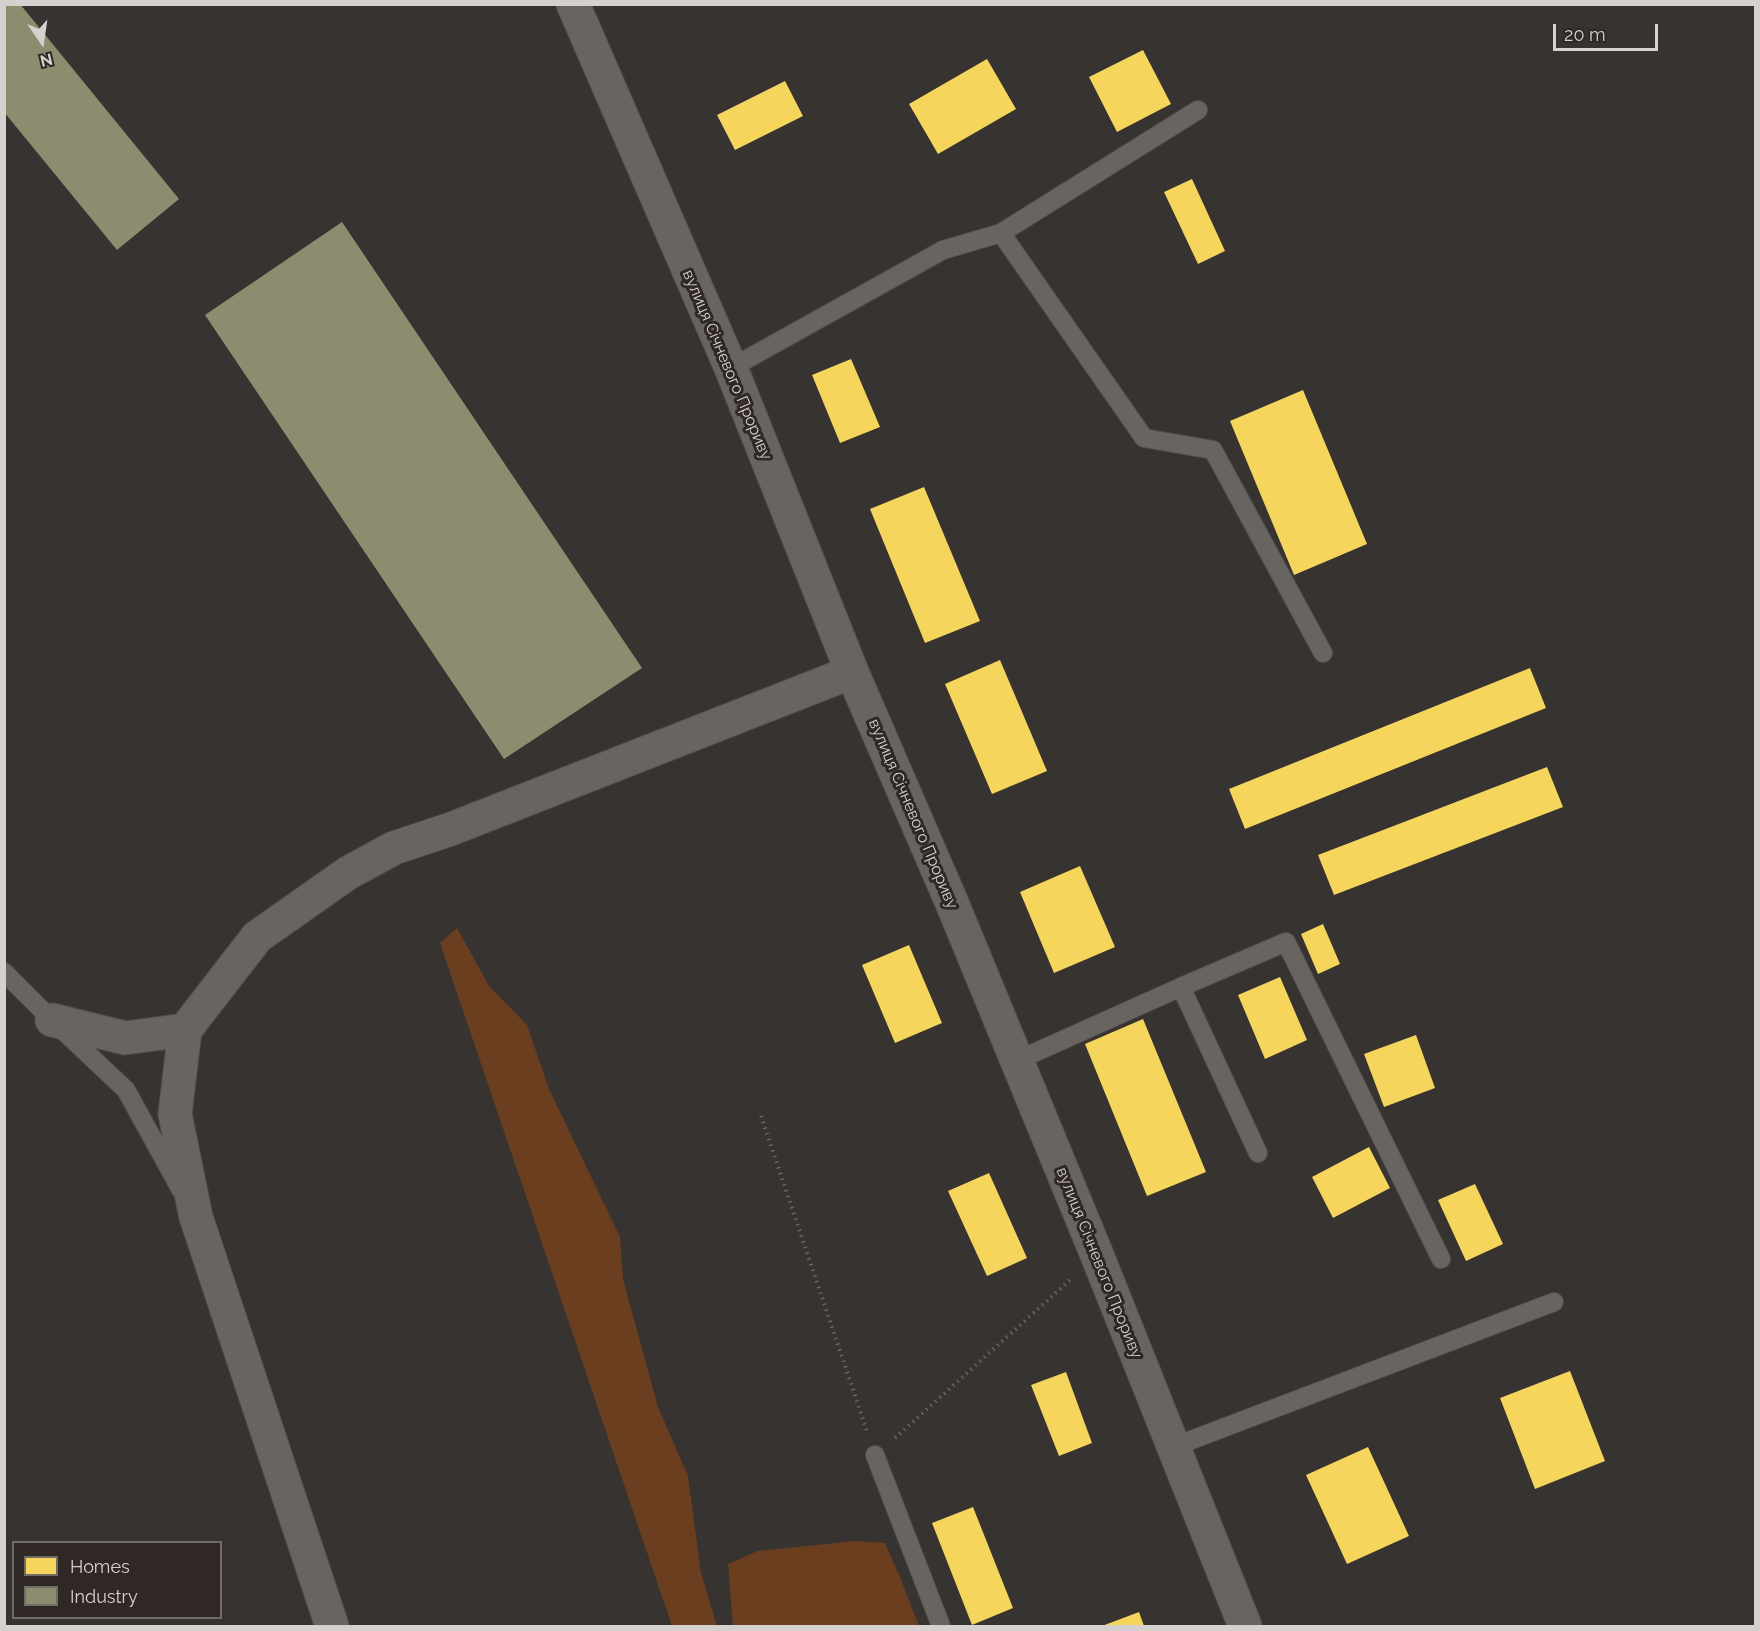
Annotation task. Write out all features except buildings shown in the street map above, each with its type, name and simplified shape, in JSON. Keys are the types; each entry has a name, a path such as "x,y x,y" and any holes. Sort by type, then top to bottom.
{"street":[{"name":"вулиця Січневого Прориву","path":"573,4 730,368 852,672 952,903 1097,1255 1245,1626"},
{"path":"332,1626 195,1217 175,1114 185,1030 257,937 348,873 394,848 451,829 852,672"},
{"path":"52,1020 125,1038 185,1030"}],"lane":[{"path":"730,368 943,250 1001,233 1198,110"},
{"path":"1001,233 1144,438 1213,450 1323,653"},
{"path":"1016,1061 1286,942 1441,1259"},
{"path":"4,972 126,1090 195,1217"},
{"path":"1181,987 1258,1153"},
{"path":"1173,1447 1554,1302"},
{"path":"875,1455 941,1626"}],"path":[{"path":"761,1116 875,1455 1097,1255"}],"shaded area":[{"path":"457,928 489,986 527,1025 549,1089 620,1237 623,1279 658,1407 688,1476 701,1573 717,1626 672,1626 440,943"},
{"path":"855,1541 885,1543 919,1626 733,1626 728,1564 758,1551"}]}
